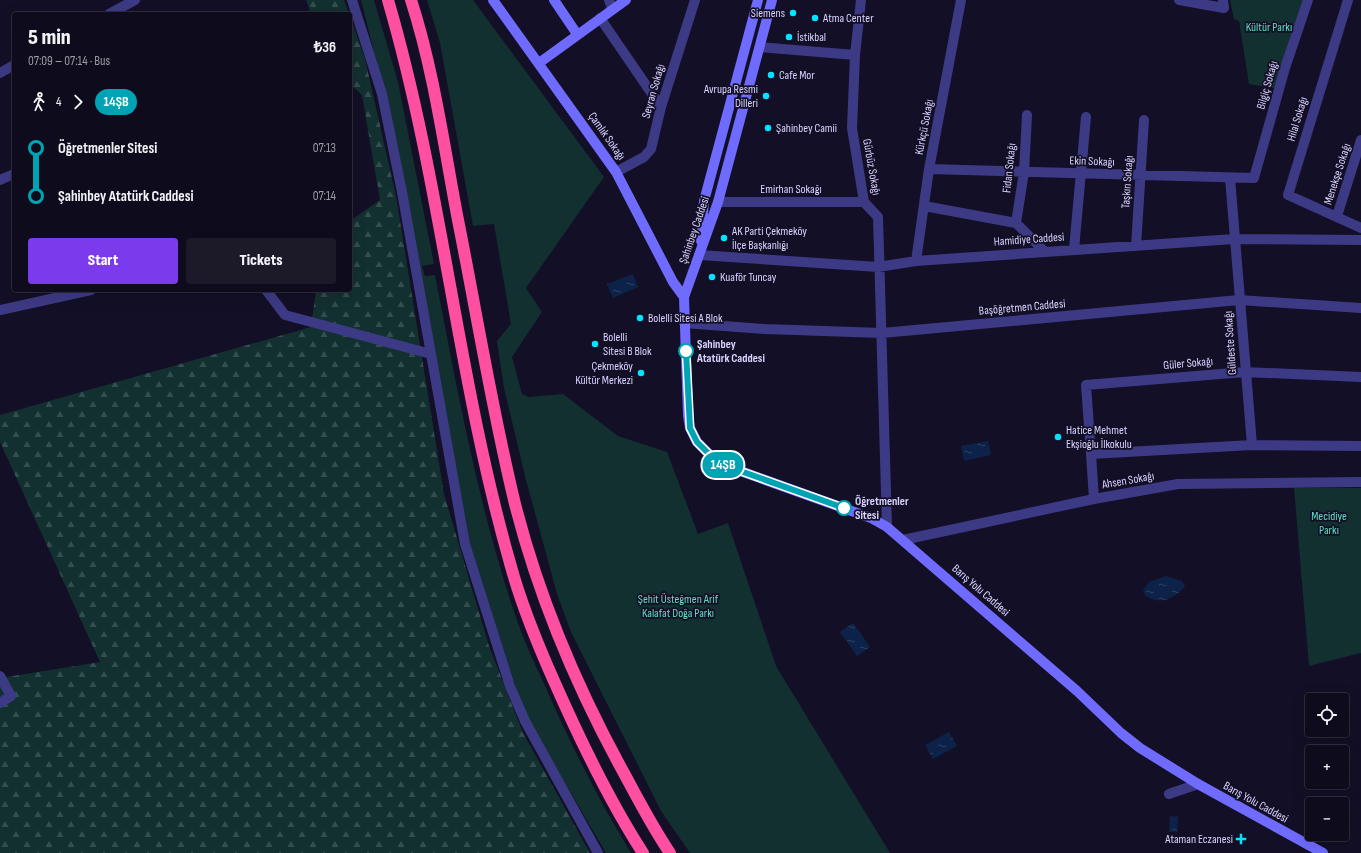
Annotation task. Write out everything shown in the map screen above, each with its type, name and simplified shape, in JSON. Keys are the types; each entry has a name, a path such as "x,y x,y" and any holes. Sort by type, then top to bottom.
{"highway":[{"path":"388,0 416,109 477,430 510,566 539,646 568,712 598,774 629,832 643,853"},
{"path":"411,0 432,86 500,434 515,504 530,557 554,623 598,727 657,834 670,853"}],"main road":[{"name":"Çamlık Sokağı","path":"493,0 616,172 673,282 684,296"},
{"path":"554,0 576,34"},
{"path":"539,63 576,34 600,18 611,4 626,0"},
{"path":"699,255 704,201 758,0"},
{"name":"Şahinbey Caddesi","path":"718,463 697,442 690,428 684,296 718,202 772,0"},
{"name":"Barış Yolu Caddesi","path":"718,463 870,518 887,527 1077,691 1121,733 1140,748 1198,784 1323,853"}],"street":[{"path":"113,12 135,0"},
{"path":"352,0 382,94 402,192 465,544 510,686 534,740 598,853"},
{"name":"Seyran Sokağı","path":"616,172 644,157 651,149 662,107 695,0"},
{"name":"Gürbüz Sokağı","path":"861,0 855,55 852,128 864,202 878,216 878,268 882,333 887,527"},
{"name":"Kürkçü Sokağı","path":"916,261 929,169 962,0"},
{"path":"1179,0 1224,8 1223,0"},
{"name":"Bilgiç Sokağı","path":"1254,178 1286,68 1308,0"},
{"name":"Hilal Sokağı","path":"1337,216 1288,195 1348,0"},
{"path":"600,18 662,107"},
{"path":"760,47 855,55"},
{"path":"0,73 12,66"},
{"name":"Fidan Sokağı","path":"1016,222 1024,172 1027,115"},
{"path":"1074,249 1086,117"},
{"name":"Taşkın Sokağı","path":"1136,246 1144,120"},
{"name":"Menekşe Sokağı","path":"1337,216 1361,140"},
{"name":"Ekin Sokağı","path":"929,169 1254,178"},
{"path":"0,180 12,175"},
{"name":"Güldeste Sokağı","path":"1230,178 1252,445"},
{"name":"Emirhan Sokağı","path":"718,202 864,202"},
{"path":"924,206 1016,222 1045,252"},
{"path":"1337,216 1361,228"},
{"name":"Hamidiye Caddesi","path":"699,255 878,268 916,261 1234,239 1361,240"},
{"path":"0,310 82,292"},
{"path":"268,292 285,315 431,354"},
{"name":"Başöğretmen Caddesi","path":"684,322 765,329 882,333 1240,300 1361,308"},
{"name":"Güler Sokağı","path":"1091,454 1086,384 1245,372 1361,377"},
{"path":"1094,499 1091,454 1252,445 1361,446"},
{"name":"Ahsen Sokağı","path":"903,540 1094,499 1178,484 1361,482"},
{"path":"0,676 11,696 0,702"},
{"path":"1169,794 1198,784"}],"green space":[{"path":"306,0 344,0 348,12 310,12"},
{"path":"361,0 374,0 398,82 434,264 422,266 425,276 435,275 452,364 481,496 505,583 525,641 564,729 585,771 631,853 606,853 530,723 513,679 470,544 392,124"},
{"name":"Şehit Üsteğmen Arif Kalafat Doğa Parkı","path":"427,0 473,0 604,177 526,288 542,312 512,357 522,394 529,397 563,394 618,436 667,452 698,534 728,523 776,666 890,853 690,853 661,811 571,632 557,594 526,480 504,388 497,341 511,324 494,224 473,226 440,43"},
{"name":"Kültür Parkı","path":"1230,0 1306,0 1278,89 1249,84 1239,21 1234,19"},
{"path":"352,22 365,59 396,196 444,494 489,646 523,733 590,853 0,853 0,678 100,662 0,442 0,415 311,327 316,292 352,292 352,220 380,200 362,95 352,86"},
{"name":"Mecidiye Parkı","path":"1294,488 1361,488 1361,653 1309,666"}],"water":[{"path":"633,274 638,287 613,298 607,284"},
{"path":"988,441 991,455 964,461 961,446"},
{"path":"1166,576 1182,581 1185,586 1181,591 1166,600 1156,600 1145,595 1143,590 1149,582"},
{"path":"853,623 870,647 857,656 840,632"},
{"path":"949,732 957,746 933,759 925,745"},
{"path":"1170,816 1178,817 1177,832 1169,832"}],"bus line":[{"name":"14ŞB","path":"686,351 688,416 690,428 697,442 718,463 844,508"}],"place":[{"name":"Siemens","path":"793,13"},
{"name":"Atma Center","path":"815,18"},
{"name":"İstikbal","path":"789,37"},
{"name":"Cafe Mor","path":"771,75"},
{"name":"Avrupa Resmi Dilleri","path":"766,96"},
{"name":"Şahinbey Camii","path":"768,128"},
{"name":"AK Parti Çekmeköy İlçe Başkanlığı","path":"724,238"},
{"name":"Kuaför Tuncay","path":"712,277"},
{"name":"Bolelli Sitesi A Blok","path":"640,318"},
{"name":"Bolelli Sitesi B Blok","path":"595,344"},
{"name":"Şahinbey Atatürk Caddesi","path":"686,351"},
{"name":"Çekmeköy Kültür Merkezi","path":"641,373"},
{"name":"Hatice Mehmet Ekşioğlu İlkokulu","path":"1058,437"},
{"name":"Öğretmenler Sitesi","path":"844,508"},
{"name":"Ataman Eczanesi","path":"1241,839"}]}
